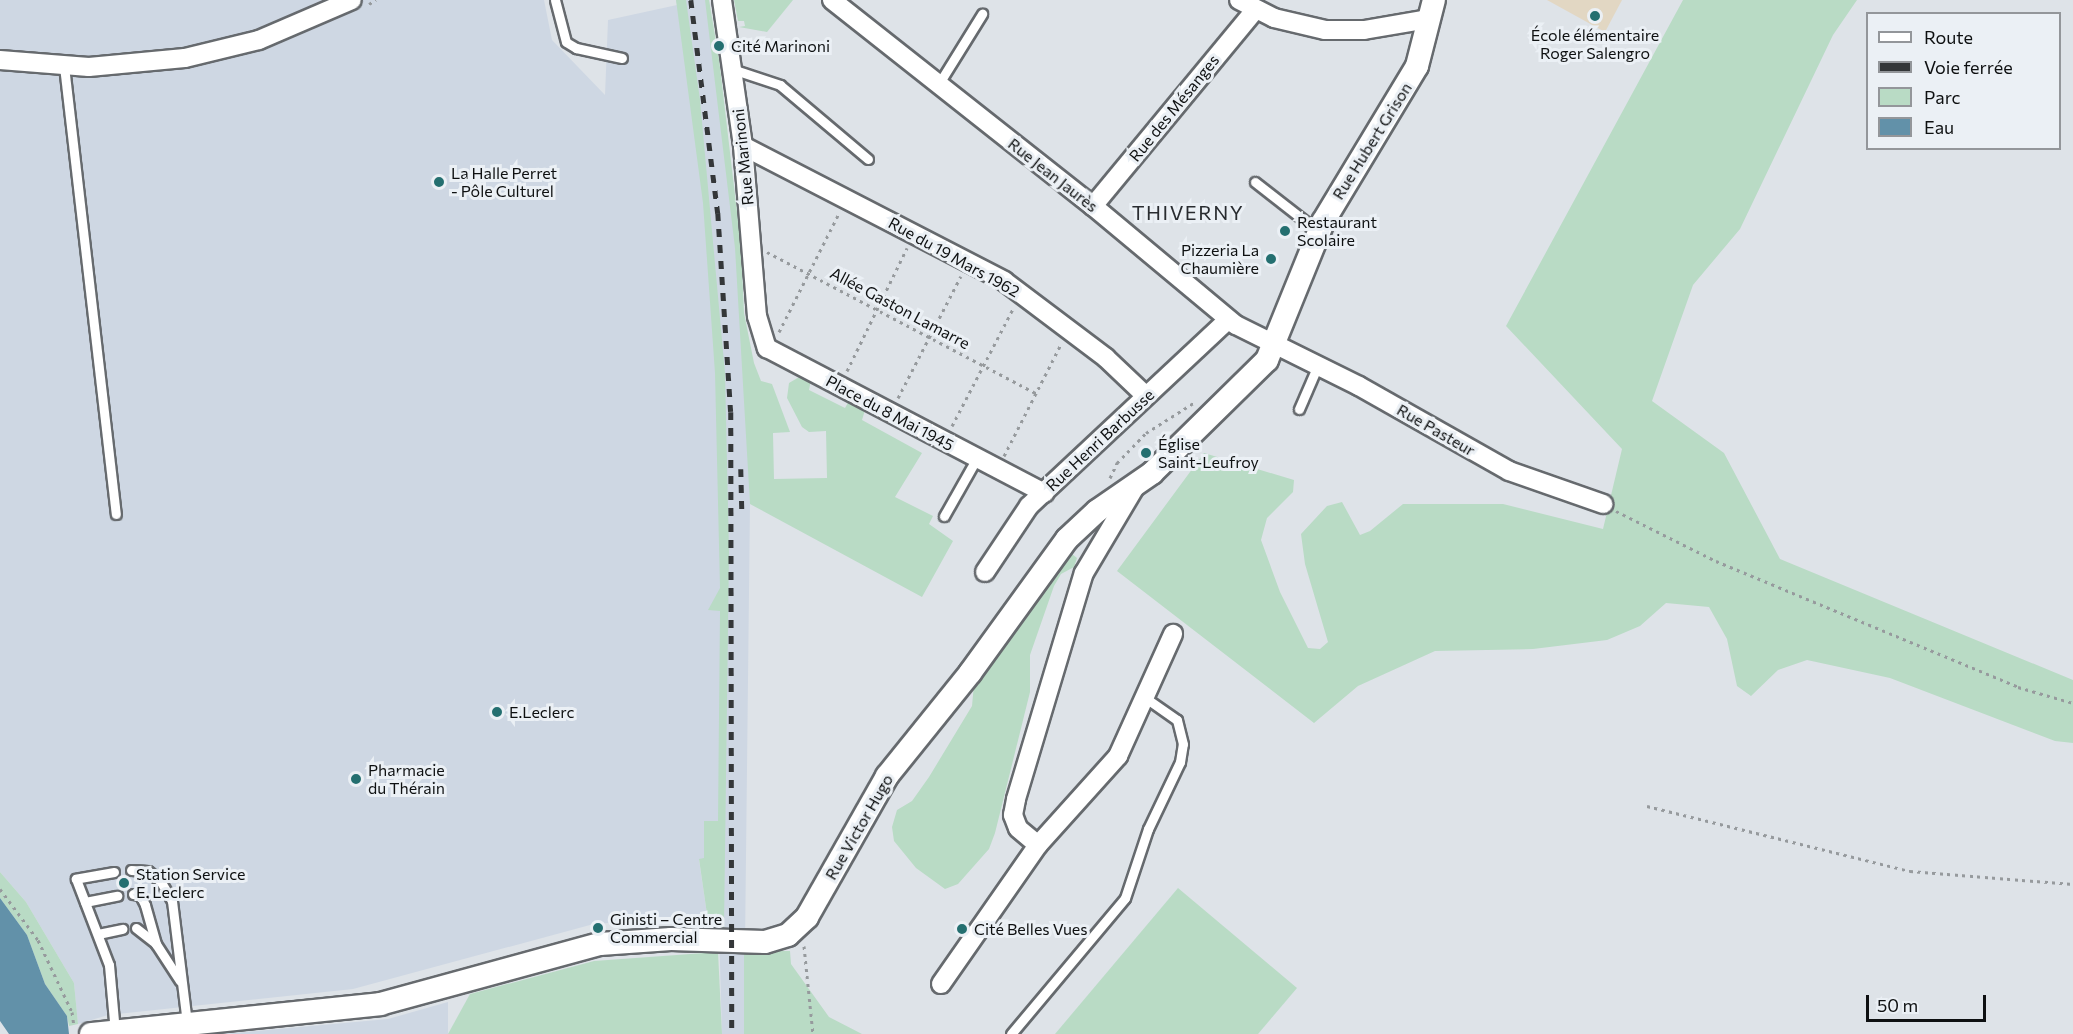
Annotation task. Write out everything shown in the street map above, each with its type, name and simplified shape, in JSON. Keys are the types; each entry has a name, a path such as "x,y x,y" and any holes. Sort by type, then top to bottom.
{"street":[{"path":"0,60 64,66 148,63 228,49 296,27 352,0"},
{"name":"Rue Marinoni","path":"722,0 743,146 757,316 763,342 770,350"},
{"name":"Rue Jean Jaurès","path":"832,0 1093,206 1228,320 1275,345"},
{"path":"1247,5 1299,26 1338,31 1432,10"},
{"name":"Rue des Mésanges","path":"1093,206 1247,5"},
{"name":"Rue Hubert Grison","path":"1275,345 1319,232 1414,71 1432,10"},
{"name":"Rue du 19 Mars 1962","path":"743,146 968,262 1021,293 1069,329 1146,396"},
{"name":"Rue Henri Barbusse","path":"985,572 1024,512 1228,320"},
{"name":"Rue Pasteur","path":"1275,345 1318,365 1509,471 1603,504"},
{"name":"Rue Victor Hugo","path":"91,1034 358,1008 400,1000 586,946 671,939 765,942 781,939 801,924 887,776 970,673 1067,539 1109,503 1135,487 1262,366 1275,345"},
{"name":"Place du 8 Mai 1945","path":"770,350 1044,493"},
{"path":"1038,845 1018,828 1013,815 1016,799 1084,573 1135,487"},
{"path":"941,984 1038,845 1118,756 1173,634"}],"lane":[{"path":"555,0 566,42 576,48 622,57"},
{"path":"938,85 982,14"},
{"path":"64,66 116,514"},
{"path":"732,69 780,85 868,159"},
{"path":"1255,183 1319,232"},
{"path":"1299,408 1318,365"},
{"path":"944,516 977,458"},
{"path":"1011,1034 1125,898 1148,829 1180,762 1183,744 1177,720 1145,698"},
{"path":"131,870 148,871 161,882 172,901 188,1024"},
{"path":"114,872 76,879 109,965 115,1032"},
{"path":"133,894 140,895 156,944 182,984"},
{"path":"85,902 117,896"},
{"path":"136,928 156,944"},
{"path":"98,934 122,929"}],"path":[{"path":"770,350 846,199"},
{"path":"839,386 915,234"},
{"name":"Allée Gaston Lamarre","path":"752,246 878,309 1036,393"},
{"path":"891,413 968,262"},
{"path":"944,441 1021,293"},
{"path":"997,469 1069,329"},
{"path":"1109,503 1109,480 1117,463 1146,433 1201,397"},
{"path":"1603,504 1716,561 2019,687 2073,703"},
{"path":"1647,806 1910,871 2073,884"},
{"path":"0,889 38,940 72,1012 75,1034"},
{"path":"801,924 813,1034"}],"shaded area":[{"path":"0,0 544,0 552,40 605,95 608,20 677,5 676,0 709,0 741,246 750,504 744,1034 722,1034 717,858 699,860 708,921 643,919 590,925 353,989 108,1015 78,1024 74,983 26,902 0,872"},
{"name":"École élémentaire Roger Salengro","path":"1547,0 1622,0 1605,32"},
{"path":"448,1002 448,1034 223,1034 388,1019"}],"green space":[{"path":"676,0 686,0 700,100 725,373 729,552 724,928 708,921 699,859 704,858 704,821 718,821 720,611 708,610 720,588 715,373 703,203"},
{"path":"705,0 709,0 719,59 741,246 744,313 754,363 761,381 772,384 790,432 773,433 774,479 827,478 826,431 809,432 802,427 787,398 789,383 801,376 811,380 809,390 845,408 849,401 865,410 862,420 922,453 895,497 933,516 929,524 953,541 922,597 750,504 735,248"},
{"path":"734,0 793,0 767,32 739,27 745,26 744,21 738,21"},
{"path":"1683,0 1857,0 1833,35 1740,229 1693,285 1652,401 1724,453 1780,559 2073,680 2073,743 2055,741 1890,678 1807,660 1778,670 1751,696 1737,686 1727,639 1709,607 1666,603 1640,626 1607,640 1533,649 1435,651 1358,686 1314,723 1117,571 1204,453 1294,480 1293,492 1267,518 1261,540 1280,592 1308,648 1320,649 1328,642 1305,564 1301,534 1327,506 1342,502 1360,535 1370,531 1403,504 1503,504 1603,529 1622,449 1506,326"},
{"path":"1072,554 1077,558 1074,567 1061,574 1054,586 1030,655 1030,692 989,849 958,884 945,889 916,868 894,841 892,827 897,810 912,801 929,777 972,706 974,684"},
{"path":"0,872 26,902 74,983 78,1024 69,1026 67,1016 45,984 27,935 0,898"},
{"path":"1178,888 1297,988 1258,1034 1055,1034"},
{"path":"744,951 790,951 791,964 829,1017 862,1034 744,1034"},
{"path":"718,952 722,1034 448,1034 470,994 594,961"}],"water":[{"path":"0,898 27,935 45,984 67,1016 69,1034 9,1034 0,1021"}],"railway":[{"path":"691,0 718,213 731,412 732,1034"},
{"path":"741,469 742,511"}],"place":[{"name":"École élémentaire Roger Salengro","path":"1595,16"},
{"name":"Cité Marinoni","path":"719,46"},
{"name":"La Halle Perret - Pôle Culturel","path":"439,182"},
{"name":"Restaurant Scolaire","path":"1285,231"},
{"name":"Pizzeria La Chaumière","path":"1271,259"},
{"name":"Église Saint-Leufroy","path":"1146,453"},
{"name":"E.Leclerc","path":"497,712"},
{"name":"Pharmacie du Thérain","path":"356,779"},
{"name":"Station Service E. Leclerc","path":"124,883"},
{"name":"Ginisti – Centre Commercial","path":"598,928"},
{"name":"Cité Belles Vues","path":"962,929"}],"district":[{"name":"THIVERNY","path":"1188,212"}]}
